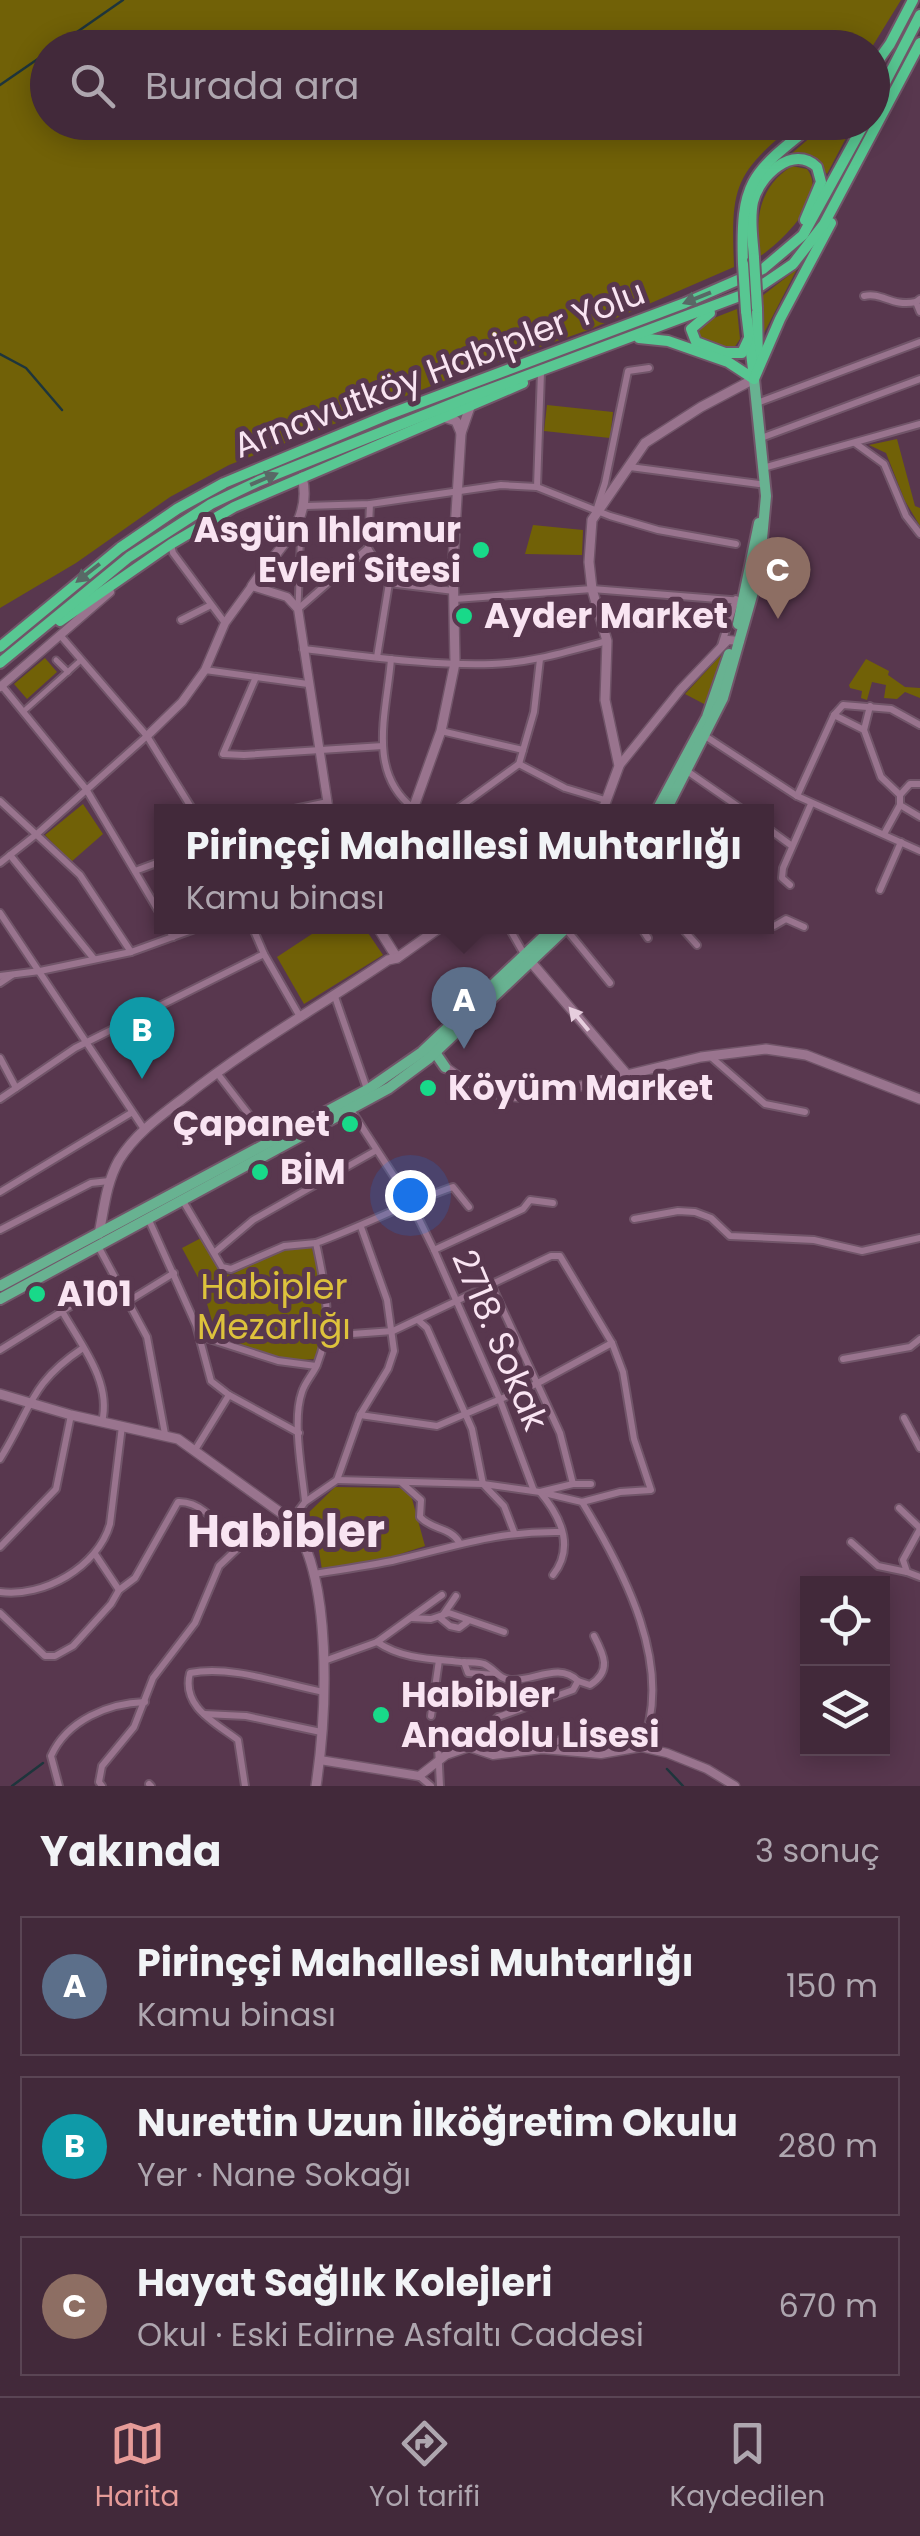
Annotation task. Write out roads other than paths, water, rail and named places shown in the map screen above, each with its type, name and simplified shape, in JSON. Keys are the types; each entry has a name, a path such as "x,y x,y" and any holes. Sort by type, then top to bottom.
{"highway":[{"path":"890,44 914,0"},
{"path":"890,73 920,15"},
{"path":"890,100 920,43"},
{"path":"749,261 742,223 750,185 770,159 794,140"},
{"name":"Arnavutköy Habipler Yolu","path":"0,646 120,548 224,483 390,414 748,278 783,255 803,235 855,140"},
{"path":"754,379 780,319 826,236 845,185 869,140"},
{"path":"754,379 759,356 751,310 749,261 754,196 774,169 800,158 817,167 821,182 783,255"},
{"name":"Arnavutköy Habipler Yolu","path":"0,663 140,549 189,516 259,481 738,298 781,274 806,251 845,185"},
{"path":"738,298 702,317 691,328 691,335 702,345 733,355 742,352 748,340"},
{"path":"751,310 748,340 754,379"},
{"path":"626,340 668,341 728,362 754,379"},
{"path":"12,652 171,544 234,507 514,390 541,372"},
{"path":"352,456 434,411"}],"main road":[{"path":"605,804 619,766 605,700 607,641 592,590 590,538 596,509 645,442 754,379 767,516 759,571 744,601"},
{"path":"414,804 441,731 454,662 457,492 461,433 470,408"},
{"path":"446,418 456,421 461,433"},
{"path":"669,804 687,771 737,640 759,524 762,468"},
{"path":"252,586 301,519 306,506 302,477"},
{"path":"661,804 702,734"},
{"path":"383,934 397,958"},
{"path":"98,1240 109,1182 144,1128 299,1015 431,934"},
{"path":"0,1299 430,1051 450,1026 555,934"},
{"path":"0,1286 184,1200 389,1088 527,958"},
{"path":"527,958 628,1076"},
{"path":"430,1051 445,1067 483,1092 515,1098 548,1095 710,1056 766,1049 806,1056 920,1099"},
{"path":"0,1394 72,1415 164,1434 195,1450 288,1518 308,1548 324,1661 323,1732 316,1786"}],"street":[{"path":"864,296 871,294 901,305 918,301 920,312"},
{"path":"757,403 920,342"},
{"path":"596,509 605,484 628,371 649,368"},
{"path":"536,487 541,372"},
{"path":"760,438 920,379"},
{"path":"762,468 920,424"},
{"path":"854,442 884,464 906,516 920,534"},
{"path":"630,467 759,484"},
{"path":"306,506 370,504 502,485 536,487 658,530 736,544"},
{"path":"370,504 368,548 389,583 377,657"},
{"path":"301,519 298,608 329,804"},
{"path":"171,544 173,554 225,623"},
{"path":"298,608 368,548"},
{"path":"132,572 1,686 86,789 154,903"},
{"path":"389,583 454,595 592,590 744,601 721,648 681,689 619,766"},
{"path":"0,862 38,834 182,702 205,670 225,623 252,586 287,597 298,608"},
{"path":"181,620 211,605"},
{"path":"60,635 147,736 189,804"},
{"path":"721,648 737,640"},
{"path":"304,649 391,660 492,664 540,658 607,641"},
{"path":"465,804 518,764 534,712 540,658"},
{"path":"56,660 68,672"},
{"path":"23,712 81,660"},
{"path":"391,660 383,746 386,773 406,804"},
{"path":"205,670 308,684"},
{"path":"256,676 223,754 383,746"},
{"path":"797,796 834,715 843,705 896,711 920,724"},
{"path":"870,706 864,730 881,777 900,795"},
{"path":"834,715 864,730"},
{"path":"441,731 524,750"},
{"path":"702,734 811,804 920,852"},
{"path":"518,764 565,788 606,800"},
{"path":"687,771 734,804"},
{"path":"884,834 900,805 900,795 910,784 920,784"},
{"path":"0,801 80,875 132,952"},
{"path":"790,885 781,876 811,804"},
{"path":"900,805 920,817"},
{"path":"774,832 792,846"},
{"path":"880,890 901,842"},
{"path":"10,855 94,959"},
{"path":"135,871 154,865"},
{"path":"0,913 144,1128"},
{"path":"774,926 786,919 804,927"},
{"path":"0,979 16,972 40,971 132,952 181,934"},
{"path":"255,934 299,1015"},
{"path":"513,934 527,958"},
{"path":"569,934 610,982"},
{"path":"645,934 648,938"},
{"path":"687,934 697,945"},
{"path":"0,1098 85,1043 264,954"},
{"path":"334,994 367,1090"},
{"path":"710,1056 765,1104 804,1112"},
{"path":"0,1058 16,1088"},
{"path":"216,1072 270,1142"},
{"name":"2718. Sokak","path":"351,1110 410,1201 537,1491 551,1504 561,1532"},
{"path":"0,1192 131,1113"},
{"path":"215,1252 254,1220 375,1151"},
{"path":"0,1230 91,1183 109,1182"},
{"path":"184,1200 222,1266 230,1270 284,1246 316,1242 361,1226 410,1201 453,1186 470,1206"},
{"path":"434,1250 522,1210 530,1200 553,1203"},
{"path":"634,1219 686,1211 711,1218 730,1236 814,1240 862,1250 920,1238"},
{"path":"148,1218 198,1335 211,1381 299,1432"},
{"path":"338,1480 360,1415 388,1369 394,1351 382,1282 361,1226"},
{"path":"98,1240 146,1337 164,1434"},
{"path":"305,1502 299,1432 301,1393 316,1366 328,1328 328,1301 316,1242"},
{"path":"102,1786 102,1766 134,1727 153,1678 195,1623 219,1566 238,1548 288,1518 338,1480 483,1484 582,1502 620,1492 652,1490 634,1438 623,1372 612,1344 560,1256 551,1256 393,1331 352,1334 328,1328"},
{"path":"127,1302 174,1273"},
{"path":"0,1350 114,1278"},
{"path":"491,1284 560,1434 572,1484"},
{"path":"62,1311 103,1386 106,1405 102,1422"},
{"path":"418,1320 427,1328 466,1414 483,1484 504,1506 514,1532"},
{"path":"198,1335 278,1361 316,1366"},
{"path":"843,1359 910,1348 920,1339"},
{"path":"360,1415 437,1426 536,1384 612,1344"},
{"path":"0,1459 29,1402 54,1368 83,1348"},
{"path":"195,1450 230,1395"},
{"path":"0,1547 56,1489 72,1415"},
{"path":"904,1418 920,1448"},
{"path":"0,1592 30,1592 72,1572 96,1554 110,1524 122,1426"},
{"path":"401,1482 421,1500 420,1517 424,1522 454,1534 459,1542"},
{"path":"537,1491 591,1484"},
{"path":"0,1613 34,1649 44,1656 55,1656 84,1637 118,1590 135,1578 178,1502 190,1501 205,1510 238,1548"},
{"path":"582,1502 619,1565 645,1640 652,1717 641,1747"},
{"path":"899,1508 920,1529 902,1560 907,1572"},
{"path":"313,1574 392,1561 514,1532 561,1532 564,1559 553,1575"},
{"path":"851,1542 878,1566 920,1576"},
{"path":"96,1554 118,1590"},
{"path":"324,1661 377,1642 442,1595"},
{"path":"441,1616 456,1596"},
{"path":"410,1618 441,1616"},
{"path":"441,1616 450,1626 459,1628 468,1621 504,1632"},
{"path":"377,1642 390,1651 484,1664 498,1676 511,1680 560,1672 570,1673 578,1682 590,1685 604,1673 606,1663 594,1636"},
{"path":"431,1716 440,1660"},
{"path":"246,1786 238,1740 204,1714 187,1686 190,1674 241,1674 325,1692"},
{"path":"419,1776 439,1760 469,1748 498,1717 573,1690 578,1682"},
{"path":"59,1786 51,1756 67,1734 103,1709 120,1703 146,1702"},
{"path":"204,1714 246,1716 323,1732"},
{"path":"440,1786 438,1746 449,1739"},
{"path":"542,1749 562,1739"},
{"path":"469,1748 494,1755 542,1749 601,1754 641,1747 707,1769 735,1786"},
{"path":"320,1760 419,1776 431,1786"}],"waterway":[{"path":"80,30 123,0"},
{"path":"0,85 30,64"},
{"path":"0,354 26,368 62,410"},
{"path":"12,1786 43,1763"},
{"path":"667,1769 683,1786"}],"place":[{"name":"Asgün Ihlamur Evleri Sitesi","path":"481,550"},
{"name":"Ayder Market","path":"464,616"},
{"name":"Hayat Sağlık Kolejleri","path":"778,619"},
{"name":"Pirinççi Mahallesi Muhtarlığı","path":"464,1049"},
{"name":"Nurettin Uzun İlköğretim Okulu","path":"142,1079"},
{"name":"Köyüm Market","path":"428,1088"},
{"name":"Çapanet","path":"350,1124"},
{"name":"BİM","path":"260,1172"},
{"name":"A101","path":"37,1294"},
{"name":"Habibler Anadolu Lisesi","path":"381,1715"}],"district":[{"name":"Habibler","path":"286,1531"}],"park label":[{"name":"Habipler Mezarlığı","path":"274,1307"}]}
